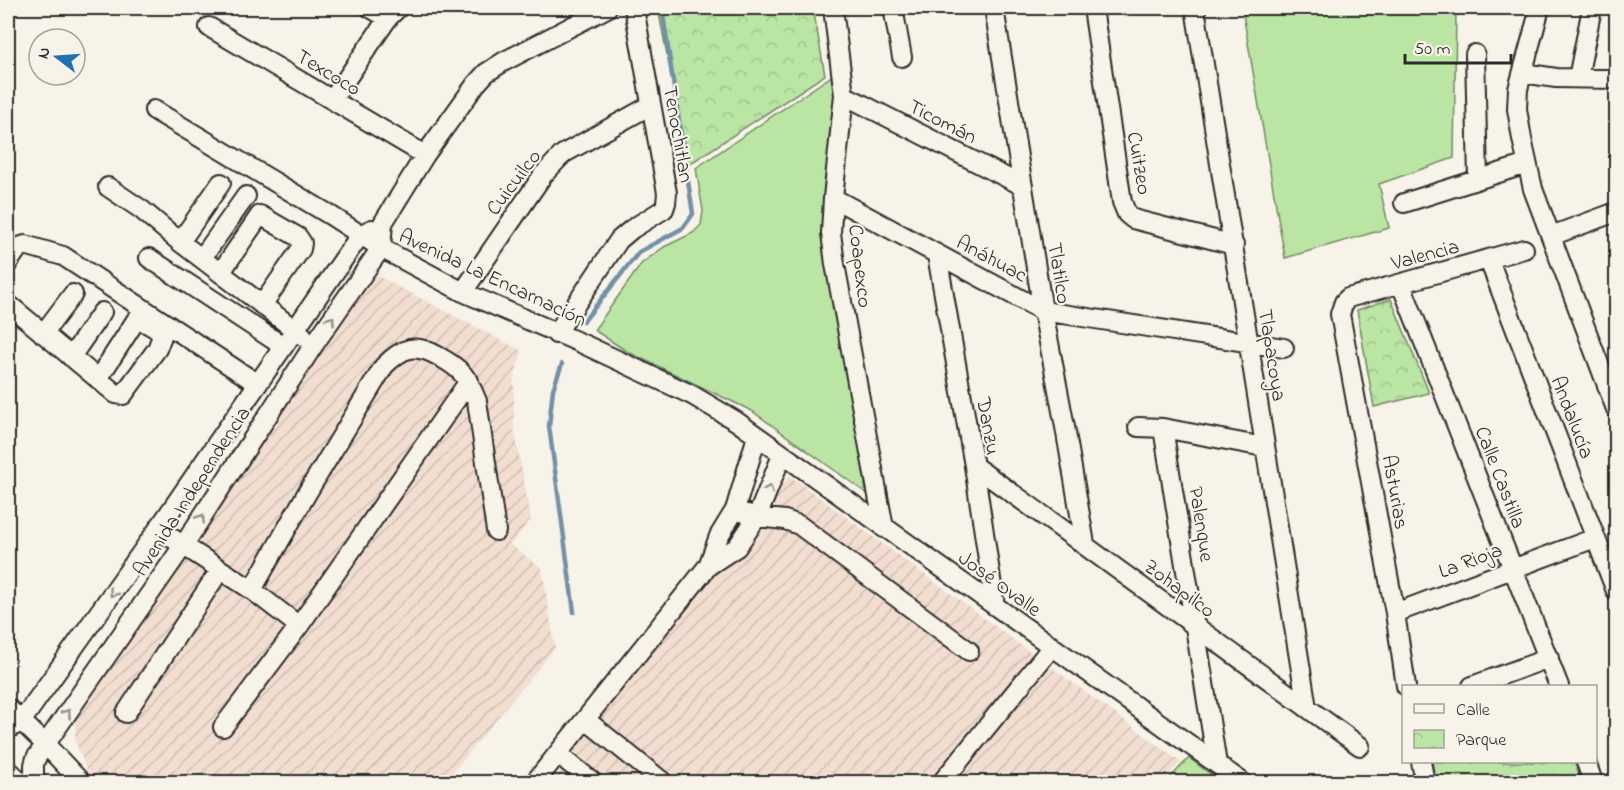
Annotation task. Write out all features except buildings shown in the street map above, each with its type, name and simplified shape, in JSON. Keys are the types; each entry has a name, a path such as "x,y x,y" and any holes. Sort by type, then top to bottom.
{"highway":[{"path":"8,775 15,783"}],"street":[{"path":"332,100 393,13 370,8"},
{"path":"381,248 383,224 425,155 486,73 607,8"},
{"name":"Tenochitlan","path":"561,336 620,240 632,229 664,209 666,202 634,8"},
{"name":"Coapexco","path":"833,8 844,95 831,233 884,528"},
{"path":"893,8 902,57"},
{"name":"Tlatilco","path":"995,8 1043,311 1084,544"},
{"name":"Cuitzeo","path":"1093,8 1122,202 1127,214 1133,219 1152,225 1234,245"},
{"name":"Tlapacoya","path":"1195,8 1307,708"},
{"path":"1540,8 1518,89 1517,109 1527,164 1533,189 1551,236 1608,364 1617,409"},
{"path":"1578,78 1592,8"},
{"name":"Texcoco","path":"209,27 425,155"},
{"path":"1475,54 1478,179"},
{"path":"1523,73 1556,78 1617,79"},
{"name":"Ticomán","path":"844,95 1023,186"},
{"name":"Cuicuilco","path":"463,292 543,175 563,154 651,105"},
{"name":"Avenida La Encarnación","path":"154,110 381,248 463,292 583,344 692,395 757,436"},
{"path":"1404,203 1527,164"},
{"path":"180,242 221,183"},
{"path":"108,188 142,210 180,242 315,343"},
{"path":"202,258 246,196"},
{"name":"Anáhuac","path":"833,198 1043,311 1284,348"},
{"path":"1551,236 1617,212"},
{"path":"221,272 260,215 298,237 302,243 301,249 262,305"},
{"path":"361,234 383,224"},
{"name":"Avenida Independencia","path":"14,726 158,529 361,234"},
{"path":"8,263 19,248 25,245 63,256 258,384"},
{"name":"Avenida Independencia","path":"34,783 36,758 183,546 315,343 381,248"},
{"name":"Valencia","path":"1342,307 1348,298 1524,249"},
{"name":"Danzu","path":"937,255 974,466 995,606"},
{"path":"149,258 283,346"},
{"name":"Andalucía","path":"1489,260 1617,591"},
{"name":"Calle Castilla","path":"1401,284 1558,685"},
{"path":"44,334 74,294"},
{"path":"8,304 98,379"},
{"name":"Asturias","path":"1342,307 1341,314 1406,685"},
{"path":"71,357 102,312"},
{"path":"252,591 307,493 384,366 396,353 410,348 424,348 457,366 469,381 477,401 496,531"},
{"path":"224,727 299,626 469,381"},
{"path":"1138,427 1163,428 1264,447"},
{"name":"Palenque","path":"1163,428 1217,764"},
{"path":"535,783 708,566 719,536 735,510 757,436"},
{"name":"José Ovalle","path":"757,436 1242,783"},
{"path":"708,566 737,547 757,517 782,455"},
{"name":"Zohapilco","path":"974,466 1360,746"},
{"path":"735,510 799,525 969,651"},
{"path":"158,529 252,591 299,626"},
{"name":"La Rioja","path":"1395,614 1595,538"},
{"path":"126,713 220,570"},
{"path":"942,783 1051,648"},
{"path":"1477,685 1549,658"},
{"path":"8,708 14,726 46,745 81,783"},
{"path":"586,720 663,783"},
{"path":"559,755 593,783"},
{"path":"1420,763 1425,783"},
{"path":"1586,763 1593,783"}],"shaded area":[{"path":"374,274 522,351 514,378 514,428 531,519 510,545 542,568 555,648 445,782 95,782 87,771 75,741 76,719"},
{"path":"790,476 1181,762 1162,782 550,782"}],"green space":[{"path":"658,8 813,8 825,75 688,165"},
{"path":"1242,8 1456,8 1454,158 1379,184 1389,228 1285,258"},
{"path":"833,75 834,97 829,141 824,250 859,433 866,493 752,411 628,352 594,330 642,263 664,247 693,233 701,225 703,211 696,168"},
{"path":"1391,299 1429,393 1374,407 1357,310"},
{"path":"1189,758 1221,782 1166,782"},
{"path":"1432,763 1574,763 1583,782 1436,782"}],"waterway":[{"path":"583,322 639,252 683,228 693,214 662,8"},
{"path":"562,364 553,389 549,426 574,612"}]}
